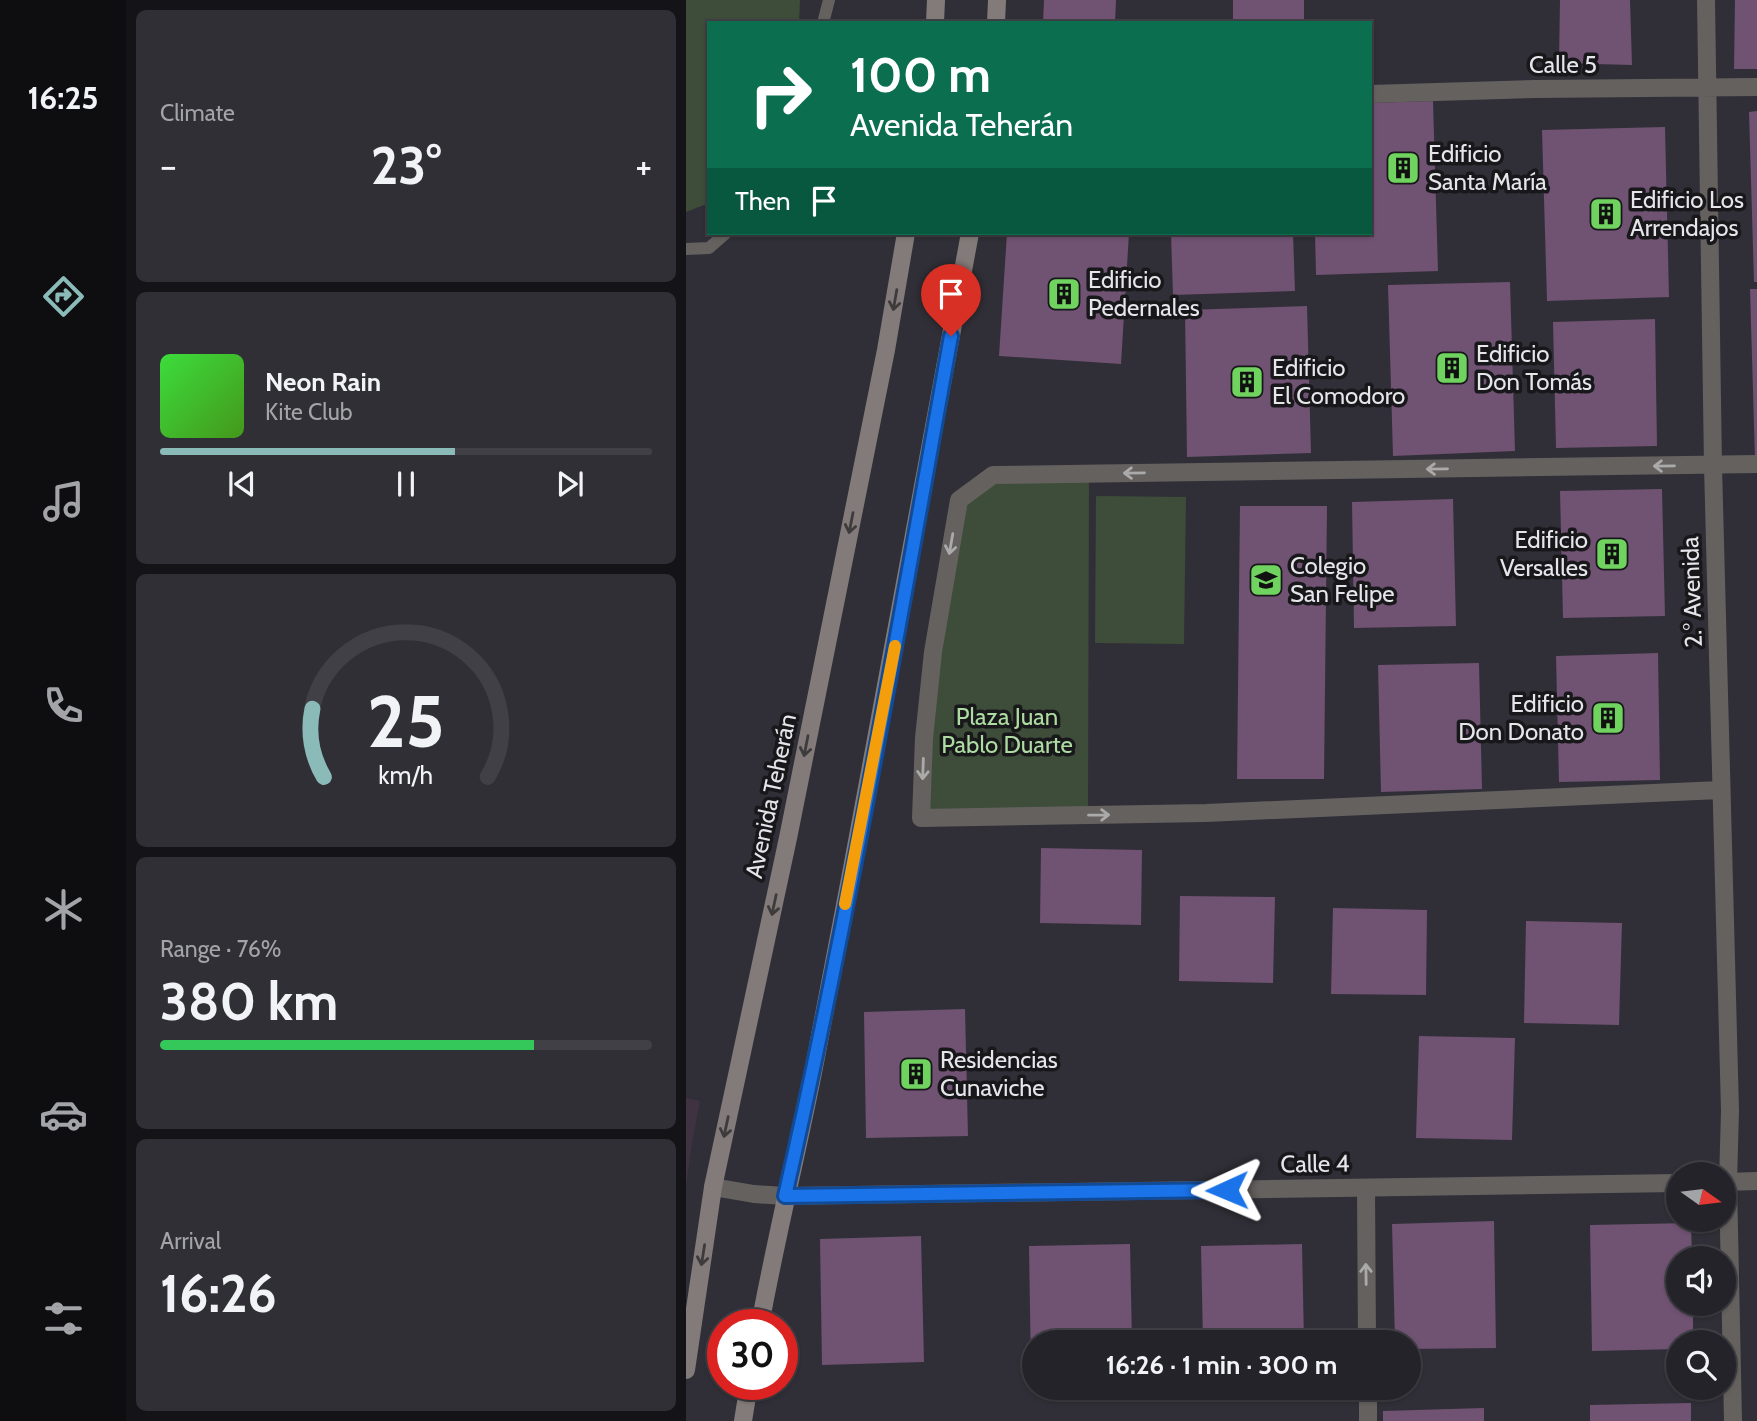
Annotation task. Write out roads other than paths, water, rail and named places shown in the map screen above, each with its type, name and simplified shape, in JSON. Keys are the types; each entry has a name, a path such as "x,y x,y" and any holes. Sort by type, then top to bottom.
{"main road":[{"path":"935,21 936,0"},
{"path":"996,21 997,0"},
{"name":"Avenida Teherán","path":"686,1370 713,1187 788,838 886,350 906,235"},
{"path":"763,1309 808,1096 900,620 970,235"},
{"path":"743,1421 746,1400"}],"street":[{"name":"2.° Avenida","path":"1706,0 1713,466 1730,1111 1727,1162"},
{"name":"Calle 5","path":"1372,94 1757,87"},
{"path":"1720,790 1206,813 921,818 924,738 933,652 959,500 993,475 1757,464"},
{"path":"1736,1182 1757,1181"},
{"name":"Calle 4","path":"713,1187 785,1196 1666,1183"},
{"path":"1366,1188 1367,1330"},
{"name":"2.° Avenida","path":"1727,1232 1733,1421"},
{"path":"1368,1400 1368,1421"}],"lane":[{"path":"824,21 829,0"},
{"path":"686,249 709,247 724,235"}],"place":[{"name":"Edificio Santa María","path":"1403,168"},
{"name":"Edificio Los Arrendajos","path":"1606,214"},
{"name":"Edificio Pedernales","path":"1064,294"},
{"name":"Edificio Don Tomás","path":"1452,368"},
{"name":"Edificio El Comodoro","path":"1247,382"},
{"name":"Edificio Versalles","path":"1612,554"},
{"name":"Colegio San Felipe","path":"1266,580"},
{"name":"Edificio Don Donato","path":"1608,718"},
{"name":"Residencias Cunaviche","path":"916,1074"}],"park label":[{"name":"Plaza Juan Pablo Duarte","path":"1007,731"}]}
